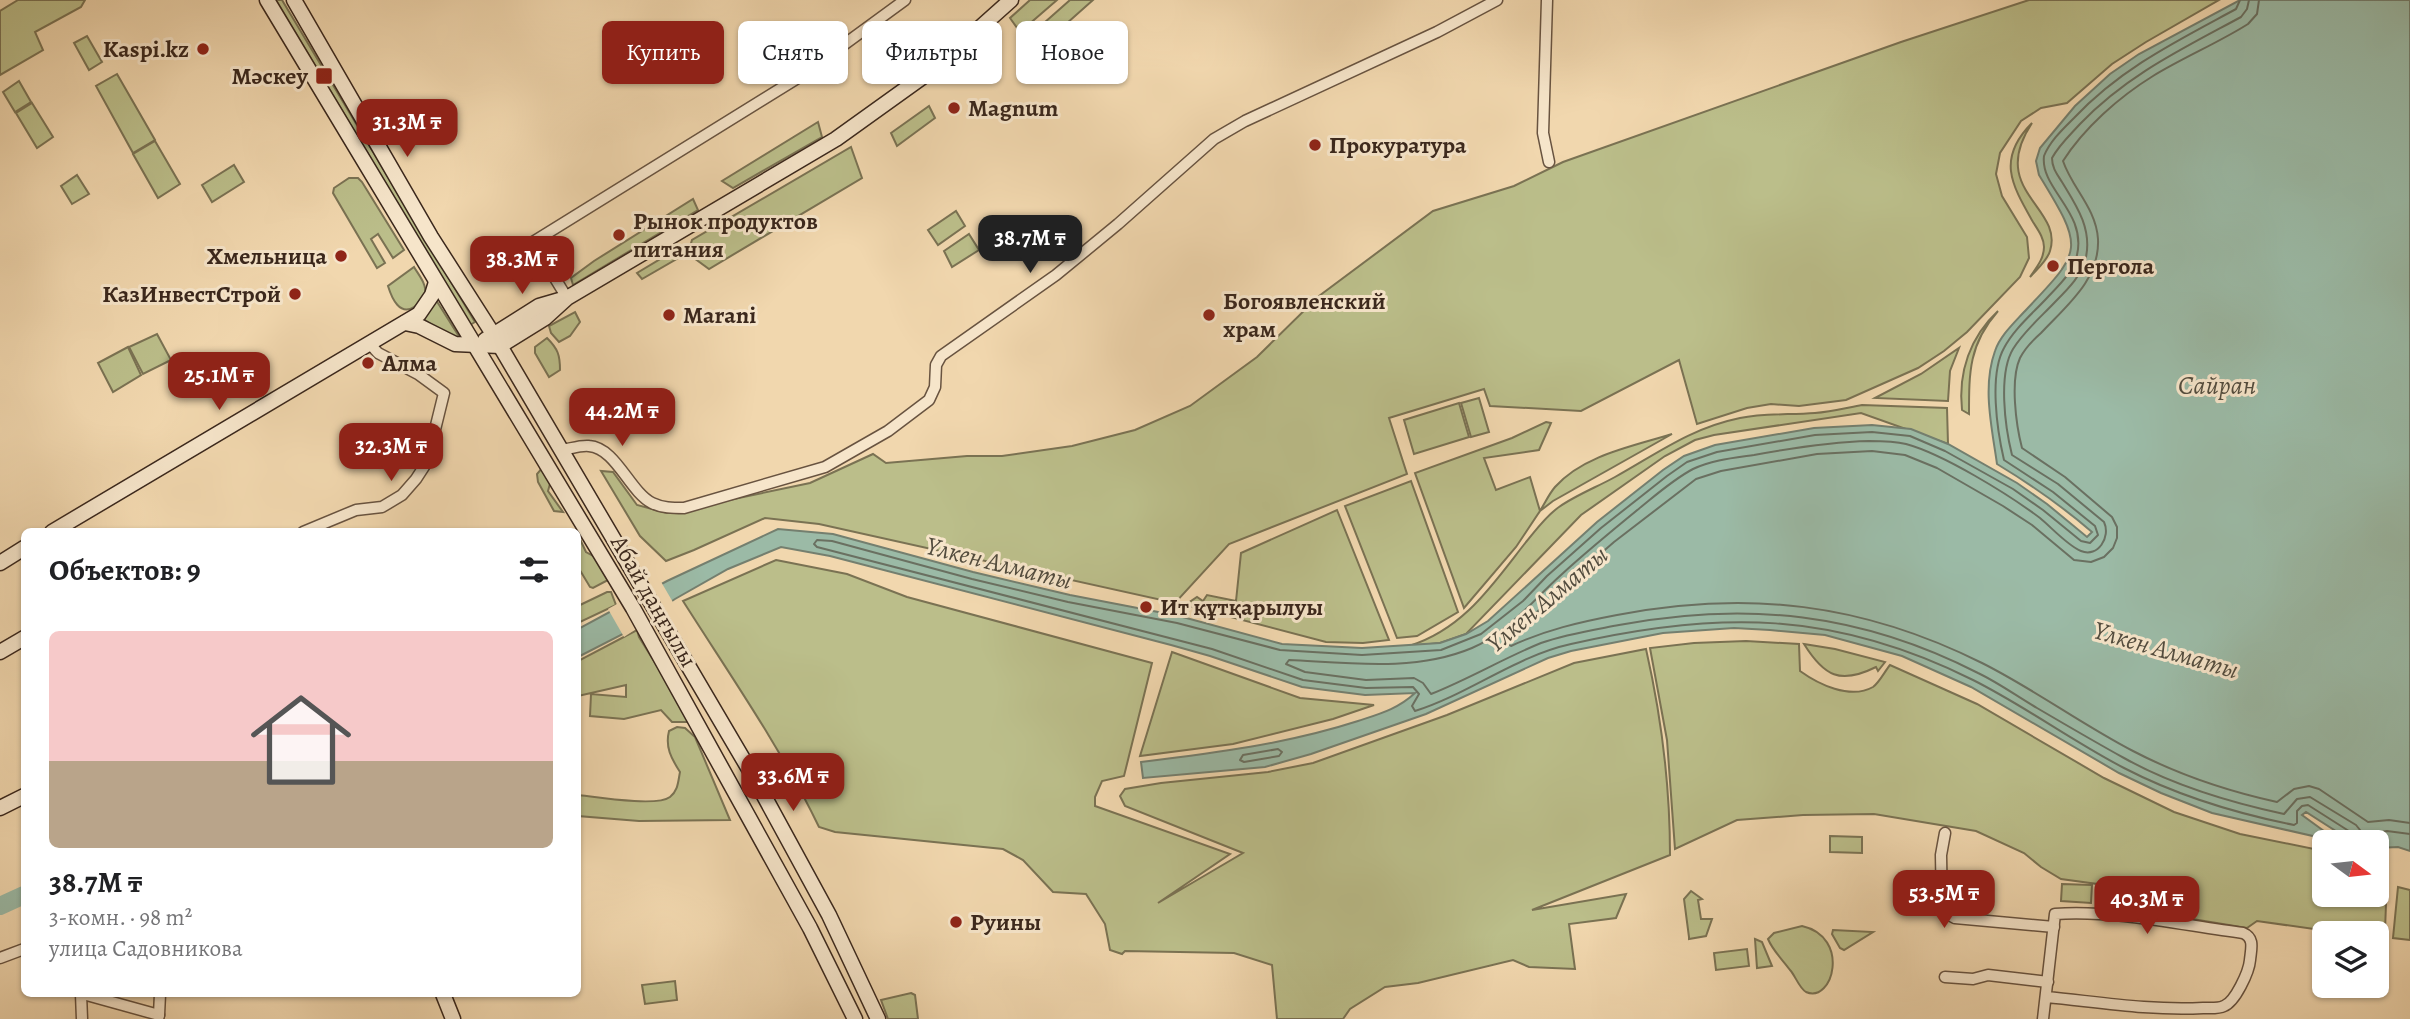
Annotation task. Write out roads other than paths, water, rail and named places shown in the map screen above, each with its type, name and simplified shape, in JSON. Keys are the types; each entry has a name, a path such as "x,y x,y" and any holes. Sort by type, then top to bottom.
{"main road":[{"name":"Абай даңғылы","path":"267,0 649,637 810,928 855,1019"},
{"name":"Абай даңғылы","path":"295,0 431,237 497,340 756,781 829,915 878,1019"},
{"path":"405,323 419,326 455,344 475,346 497,340 539,306 568,298 836,139 935,68 1011,0"},
{"path":"59,528 419,314 436,282"},
{"path":"0,563 21,550"},
{"path":"0,652 21,640"},
{"path":"0,808 21,798"},
{"path":"444,997 453,1019"}],"street":[{"path":"568,298 533,242 801,76 905,0"},
{"path":"562,450 589,446 598,448 645,499 665,508 684,508 825,467 887,431 929,400 935,387 936,365 940,356 1056,275 1214,139 1245,121 1437,32 1497,0"},
{"path":"1547,0 1543,133 1549,162"},
{"path":"313,528 356,510 382,507 402,495 426,462 444,394 418,374 378,353 370,344"},
{"path":"1945,833 1941,855 1942,911 1955,918 2054,927"},
{"path":"2043,1019 2055,914 2081,912 2120,915 2243,933 2252,941 2246,976 2229,1002 2221,1007 2186,1009 2046,997"},
{"path":"0,958 21,950"},
{"path":"1945,977 1973,979 1989,975 2048,982"},
{"path":"82,997 82,1019"},
{"path":"92,997 159,1017 158,997"}],"water":[{"name":"Сайран","path":"2240,0 2410,0 2410,851 2389,847 2389,830 2334,830 2306,812 2302,815 2323,830 2312,830 2312,836 2212,813 2119,773 1971,687 1902,656 1825,635 1734,628 1663,633 1571,651 1548,658 1426,714 1311,754 1265,767 1143,778 1141,762 1304,736 1381,713 1415,693 1365,695 1302,687 1171,645 830,556 781,547 728,569 675,599 623,634 581,655 581,627 667,581 778,529 833,534 973,572 1070,595 1179,616 1282,644 1362,648 1440,643 1466,634 1488,621 1597,522 1684,456 1715,445 1814,428 1872,425 1911,429 1948,444 2017,483 2087,537 2092,532 2081,522 1997,464 1989,379 1997,346 2007,330 2058,275 2071,248 2064,219 2039,175 2036,161 2040,148 2075,106 2110,74 2139,54"}],"waterway":[{"name":"Үлкен Алматы","path":"0,906 21,896"}],"place":[{"name":"Kaspi.kz","path":"203,49"},
{"name":"Мәскеу","path":"324,76"},
{"name":"Magnum","path":"954,108"},
{"name":"Прокуратура","path":"1315,145"},
{"name":"Рынок продуктов питания","path":"619,235"},
{"name":"Хмельница","path":"341,256"},
{"name":"Пергола","path":"2053,266"},
{"name":"КазИнвестСтрой","path":"295,294"},
{"name":"Marani","path":"669,315"},
{"name":"Богоявленский храм","path":"1209,315"},
{"name":"Алма","path":"368,363"},
{"name":"Ит құтқарылуы","path":"1146,607"},
{"name":"Руины","path":"956,922"}]}
